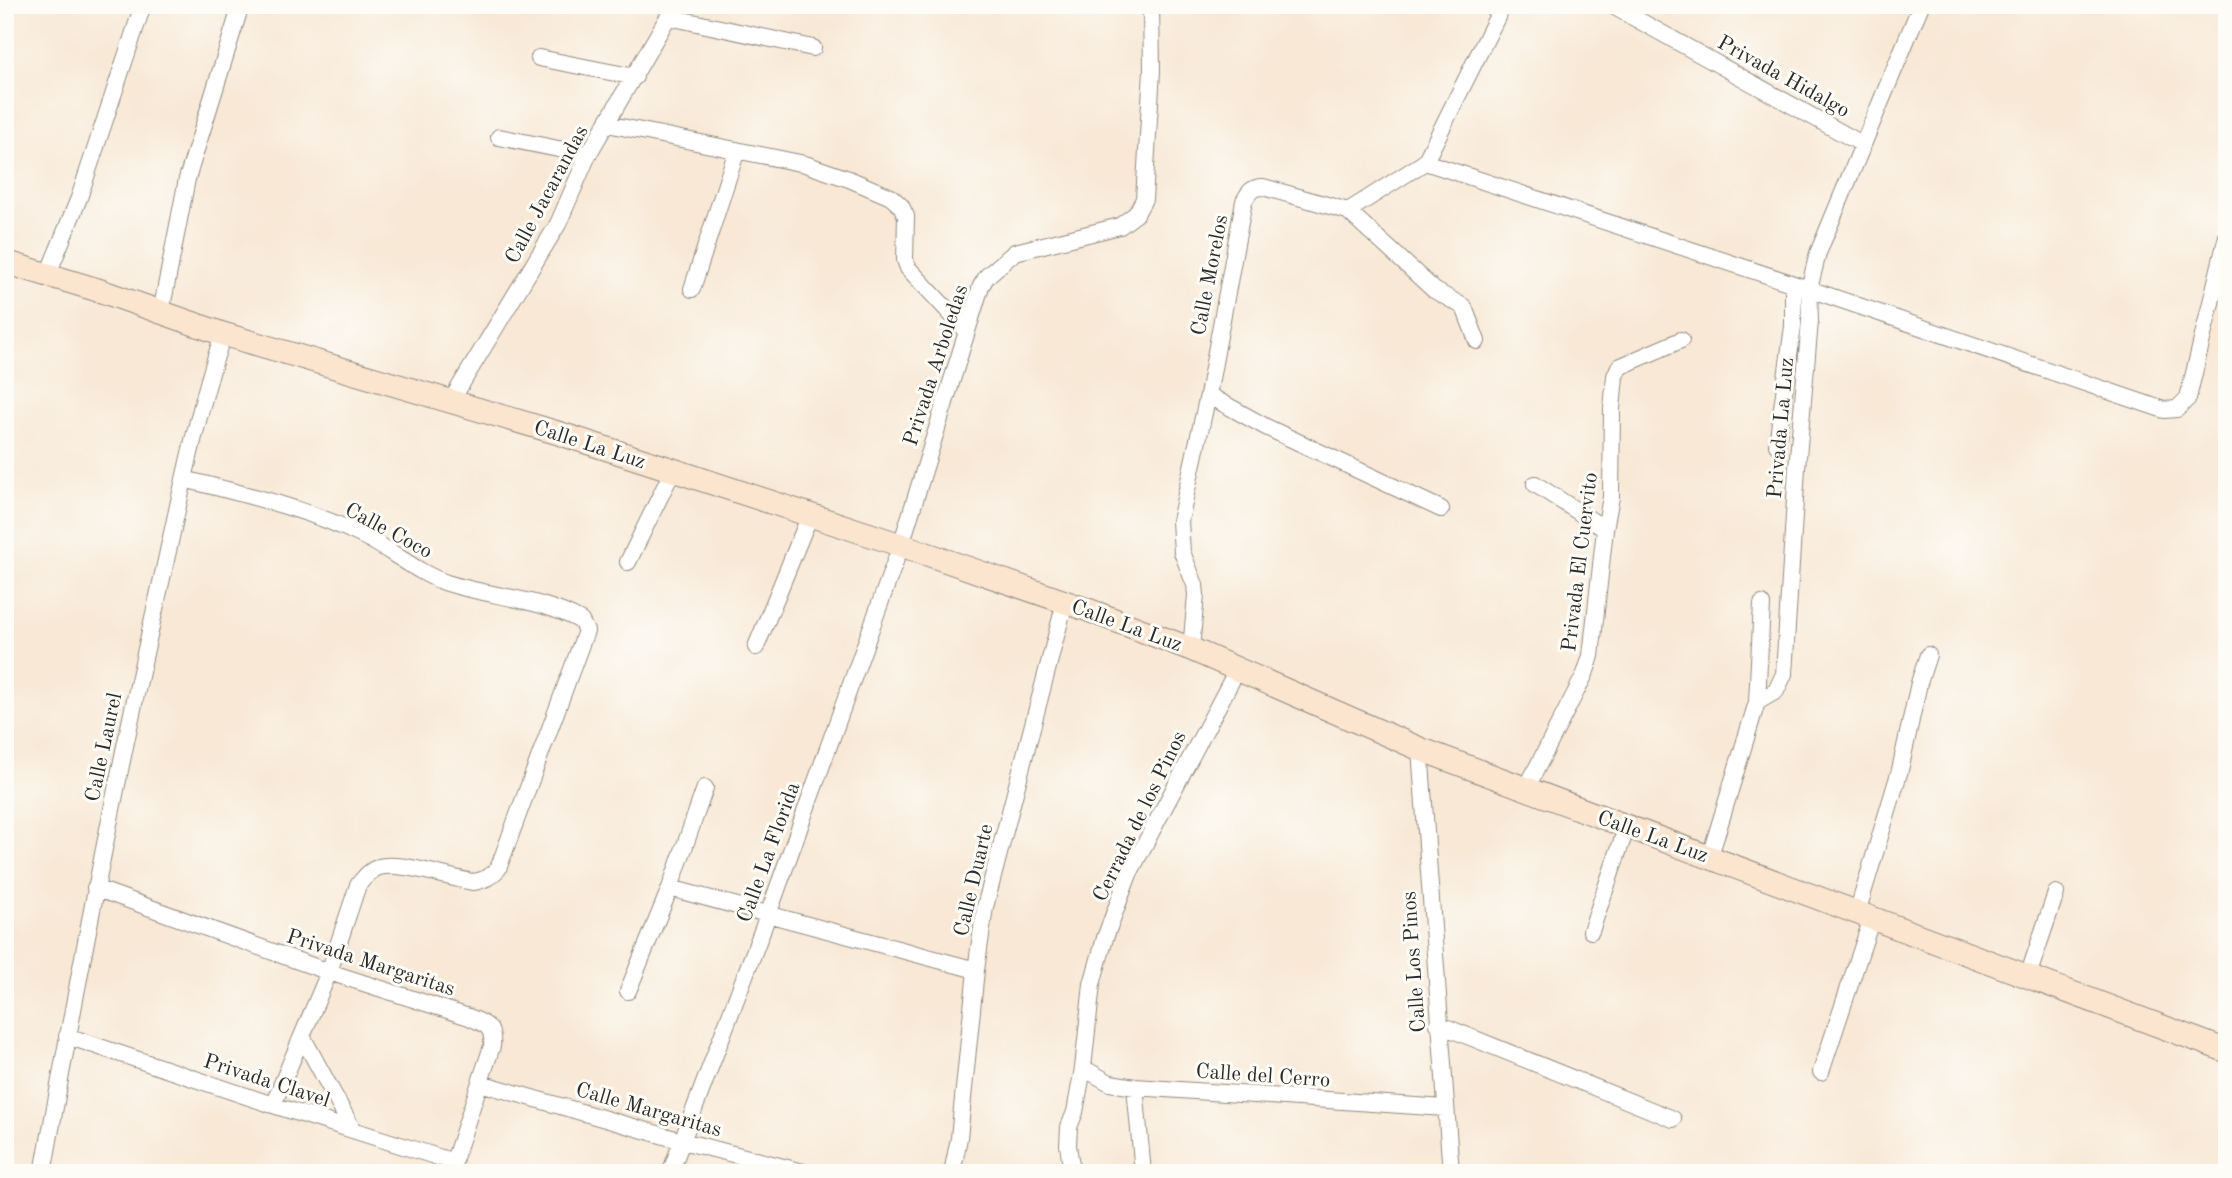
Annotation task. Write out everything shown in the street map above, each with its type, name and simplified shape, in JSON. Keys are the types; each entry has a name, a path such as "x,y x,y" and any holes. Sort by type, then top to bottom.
{"street":[{"path":"48,274 79,198 142,5"},
{"path":"161,312 187,178 241,5"},
{"name":"Privada Arboledas","path":"901,545 981,286 987,276 1015,252 1121,226 1136,214 1144,199 1152,71 1151,5"},
{"path":"1477,341 1464,307 1434,290 1348,211 1425,162 1503,5"},
{"name":"Privada Hidalgo","path":"1611,5 1862,144"},
{"name":"Privada La Luz","path":"1757,702 1776,691 1784,674 1797,468 1810,321 1801,287 1818,253 1921,5"},
{"path":"672,11 813,48"},
{"name":"Calle Jacarandas","path":"451,401 558,224 588,155 672,11"},
{"path":"539,58 635,77"},
{"path":"607,124 819,167 891,197 901,206 906,216 905,260 908,268 967,331"},
{"path":"499,137 588,155"},
{"path":"692,289 737,150"},
{"path":"1425,162 2164,410 2177,410 2188,398 2227,236"},
{"name":"Calle Morelos","path":"1191,649 1196,595 1195,585 1182,552 1180,521 1208,395 1244,201 1256,187 1263,187 1348,211"},
{"name":"Calle La Luz","path":"5,262 223,334 673,470 1088,610 1191,649 1420,749 2227,1051"},
{"path":"1777,445 1801,287"},
{"name":"Calle Laurel","path":"43,1173 95,888 135,695 184,479 211,369 223,334"},
{"name":"Privada El Cuervito","path":"1526,789 1585,674 1591,656 1605,529 1612,497 1612,409 1615,376 1619,367 1681,340"},
{"path":"1208,395 1266,427 1441,509"},
{"path":"628,562 673,470"},
{"name":"Calle Coco","path":"184,479 290,509 335,525 363,536 444,582 487,595 533,603 574,617 585,625 584,638 498,869 483,881 473,882 389,865 377,868 366,875 358,885 329,971"},
{"path":"1535,484 1605,529"},
{"path":"757,647 810,515"},
{"name":"Calle La Florida","path":"670,1173 768,915 901,545"},
{"name":"Calle Duarte","path":"952,1173 960,1138 976,970 985,907 1065,602"},
{"path":"1710,856 1757,702 1762,604"},
{"path":"1821,1072 1864,916 1928,655"},
{"name":"Cerrada de los Pinos","path":"1072,1173 1069,1128 1075,1112 1083,1068 1091,984 1110,925 1129,874 1237,670"},
{"name":"Calle Los Pinos","path":"1420,749 1438,1024 1451,1173"},
{"path":"628,991 670,888 705,788"},
{"path":"1591,931 1627,825"},
{"name":"Privada Margaritas","path":"95,888 483,1023 493,1035 492,1046 452,1167"},
{"path":"670,888 976,970"},
{"path":"2028,976 2056,892"},
{"path":"273,1105 329,971"},
{"path":"1438,1024 1673,1119"},
{"name":"Privada Clavel","path":"67,1036 353,1130 452,1167"},
{"path":"302,1036 353,1130"},
{"name":"Calle del Cerro","path":"1083,1068 1110,1083 1135,1087 1445,1108"},
{"name":"Calle Margaritas","path":"480,1083 682,1141 807,1173"},
{"path":"1135,1087 1143,1173"}]}
